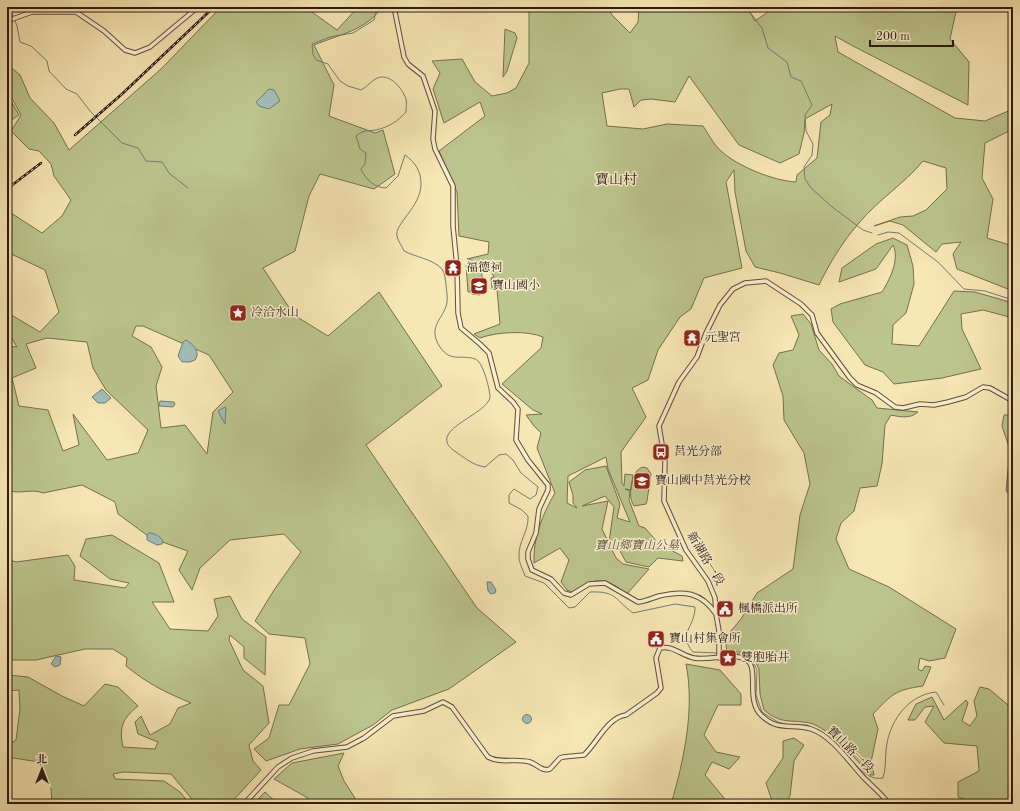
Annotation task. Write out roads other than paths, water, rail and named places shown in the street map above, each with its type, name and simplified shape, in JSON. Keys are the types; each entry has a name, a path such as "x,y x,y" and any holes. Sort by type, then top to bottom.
{"street":[{"path":"9,20 37,12 76,12 104,31 125,50 135,53 150,47 198,7"},
{"path":"394,7 404,57 408,64 423,76 435,111 433,139 435,149 453,186 453,226 458,274 458,313 461,328 480,344 489,354 498,388 513,402 518,409 516,440 528,460 548,485 548,490 539,509 536,533 528,552 529,565 532,570 551,579 564,593 571,595 589,584 605,583 638,602 667,595 695,595 705,600 716,614"},
{"name":"新湖路一段","path":"719,658 718,622 715,598 712,590 686,550 664,501 665,462 660,426 679,382 697,357 706,333 720,305 733,288 745,283 766,281 801,304 812,315 817,333 850,378 858,385 876,393 895,407 903,408 920,404 934,405 948,402 966,397 983,387 990,388 1013,401"},
{"path":"244,804 278,767 292,758 313,751 347,747 364,738 394,716 424,711 443,702 452,707 488,758 495,761 527,761 547,770 553,767 560,758 584,755 604,732 611,721 619,716 626,715 657,693 660,688 656,658 660,648 669,647 692,658 719,658"},
{"name":"寶山路一段","path":"719,658 733,656 749,661 753,671 753,701 761,715 778,726 810,728 820,733 843,753 889,804"}],"water":[{"path":"269,89 274,90 280,101 269,109 259,106 256,102"},
{"path":"186,340 197,351 197,357 195,360 190,362 182,362 178,356 183,342"},
{"path":"102,389 111,398 105,403 98,403 92,397"},
{"path":"160,401 174,402 175,404 173,407 159,406"},
{"path":"225,407 226,408 225,424 218,411"},
{"path":"149,533 159,537 163,541 162,544 157,545 147,540 147,535"},
{"path":"487,582 491,582 496,590 495,593 491,594 488,591"},
{"path":"56,656 61,657 60,665 55,667 51,664"},
{"path":"527,714 532,719 527,724 522,719"}],"waterway":[{"path":"7,12 21,7"},
{"path":"377,7 374,20 353,33 330,37 312,44 313,54 316,60 328,64 340,81 348,86 361,90 377,78 382,77 395,82 402,90 406,99 406,112 396,121 385,127 363,132 356,136 360,149 366,153 365,164 361,169 365,176 374,185 386,188 398,176 405,155 417,167 421,179 420,192 413,207 399,226 397,236 404,251 429,260 444,272 447,302 446,308 438,323 435,333 436,340 440,347 444,352 452,357 475,359 481,365 486,376 490,397 487,404 452,430 447,437 448,444 456,452 470,461 485,467 499,455 506,454 513,460 521,473 538,487 536,495 530,499 514,489 509,495 509,503 522,510 528,516 527,527 519,552 520,562 525,576 544,583 569,608 575,607 590,592 599,592 610,595 633,613 675,604 695,607 687,635 688,645 693,652 718,653"},
{"path":"746,7 762,28 768,48 787,62 791,77 801,81 812,105 805,115 806,131 813,144 812,155 804,167 805,179 811,188 831,206 863,230 872,233"},
{"path":"11,11 17,26 20,42 31,46 47,61 49,71 66,89 77,94 90,111 122,143 138,148 146,161 162,162 169,173 188,188"},
{"path":"878,235 888,232 899,233 938,262 964,289 985,291 1013,300"},
{"path":"721,653 740,654 751,658 757,670 756,695 762,712 778,722 788,725"},
{"path":"834,742 862,771 869,776 883,778 888,741 895,721 901,712 916,699 926,694 936,692 944,705"},
{"path":"799,725 807,725 817,730"}],"railway":[{"path":"75,135 122,94 214,7"},
{"path":"7,189 41,163"}],"place":[{"name":"福德祠","path":"453,268"},
{"name":"寶山國小","path":"479,286"},
{"name":"冷洽水山","path":"238,313"},
{"name":"元聖宮","path":"692,338"},
{"name":"莒光分部","path":"661,452"},
{"name":"寶山國中莒光分校","path":"642,481"},
{"name":"楓橋派出所","path":"725,609"},
{"name":"寶山村集會所","path":"656,639"},
{"name":"雙胞胎井","path":"728,658"}],"district":[{"name":"寶山村","path":"616,180"}],"park label":[{"name":"寶山鄉寶山公墓","path":"637,546"}]}
